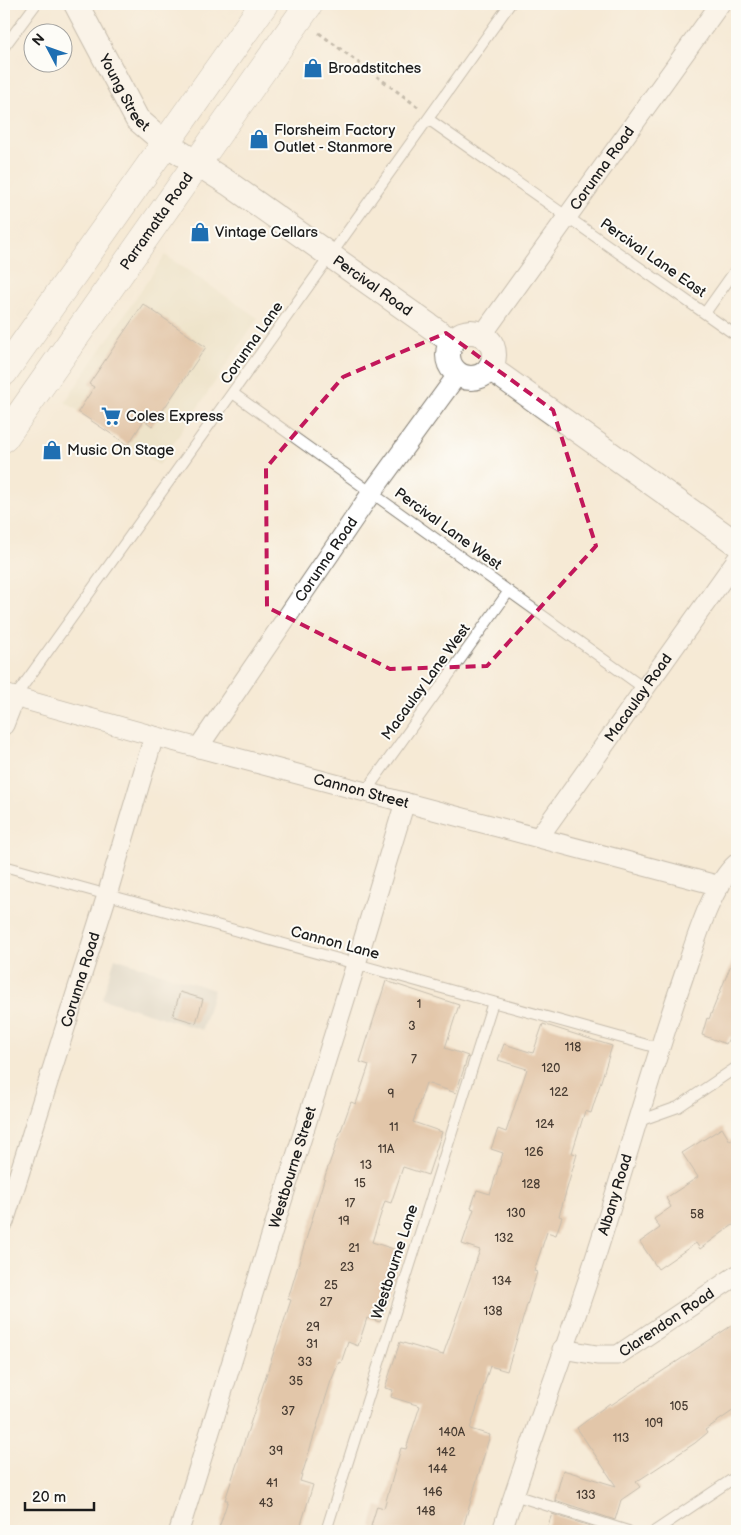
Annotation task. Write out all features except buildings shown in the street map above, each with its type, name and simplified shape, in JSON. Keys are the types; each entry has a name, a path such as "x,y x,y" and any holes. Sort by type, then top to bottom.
{"highway":[{"path":"4,372 264,4"},
{"name":"Parramatta Road","path":"4,438 195,162 303,11"}],"street":[{"name":"Young Street","path":"76,4 137,119 165,143 195,162"},
{"name":"Corunna Road","path":"483,334 570,217 720,4"},
{"name":"Percival Road","path":"195,162 452,341"},
{"path":"467,331 483,334 492,344 494,352 490,368 485,374 476,378 468,378 458,374 448,359 452,341 457,335 467,331"},
{"path":"490,368 737,544"},
{"name":"Corunna Road","path":"198,748 372,492 458,374"},
{"name":"Macaulay Road","path":"540,837 737,560"},
{"path":"4,724 9,695"},
{"name":"Cannon Street","path":"9,695 198,748 720,886"},
{"name":"Corunna Road","path":"4,1222 107,895 154,736"},
{"name":"Westbourne Street","path":"179,1531 356,964 404,802"},
{"name":"Albany Road","path":"502,1531 562,1349 590,1273 658,1048 701,926 720,886 737,863"},
{"name":"Clarendon Road","path":"562,1349 597,1355 618,1355 737,1275"}],"lane":[{"path":"4,47 36,4"},
{"name":"Corunna Lane","path":"9,695 234,394 510,4"},
{"name":"Percival Lane East","path":"429,118 737,336"},
{"path":"705,313 737,268"},
{"name":"Percival Lane West","path":"234,394 645,688"},
{"name":"Macaulay Lane West","path":"366,791 509,591"},
{"name":"Cannon Lane","path":"4,866 658,1048"},
{"name":"Westbourne Lane","path":"326,1531 493,1002"},
{"path":"635,1123 678,1107 737,1067"},
{"path":"655,1531 737,1476"},
{"path":"514,1495 628,1531"}],"path":[{"path":"303,11 429,118"}],"highlighted area":[{"path":"446,333 553,410 596,546 487,666 390,669 267,607 266,468 343,377"}],"shaded area":[{"name":"Coles Express","path":"165,255 258,318 159,465 65,402"},
{"path":"115,958 214,990 202,1030 102,999"}],"place":[{"name":"Broadstitches","path":"313,68"},
{"name":"Florsheim Factory Outlet - Stanmore","path":"259,139"},
{"name":"Vintage Cellars","path":"200,232"},
{"name":"Coles Express","path":"111,416"},
{"name":"Music On Stage","path":"52,450"}]}
